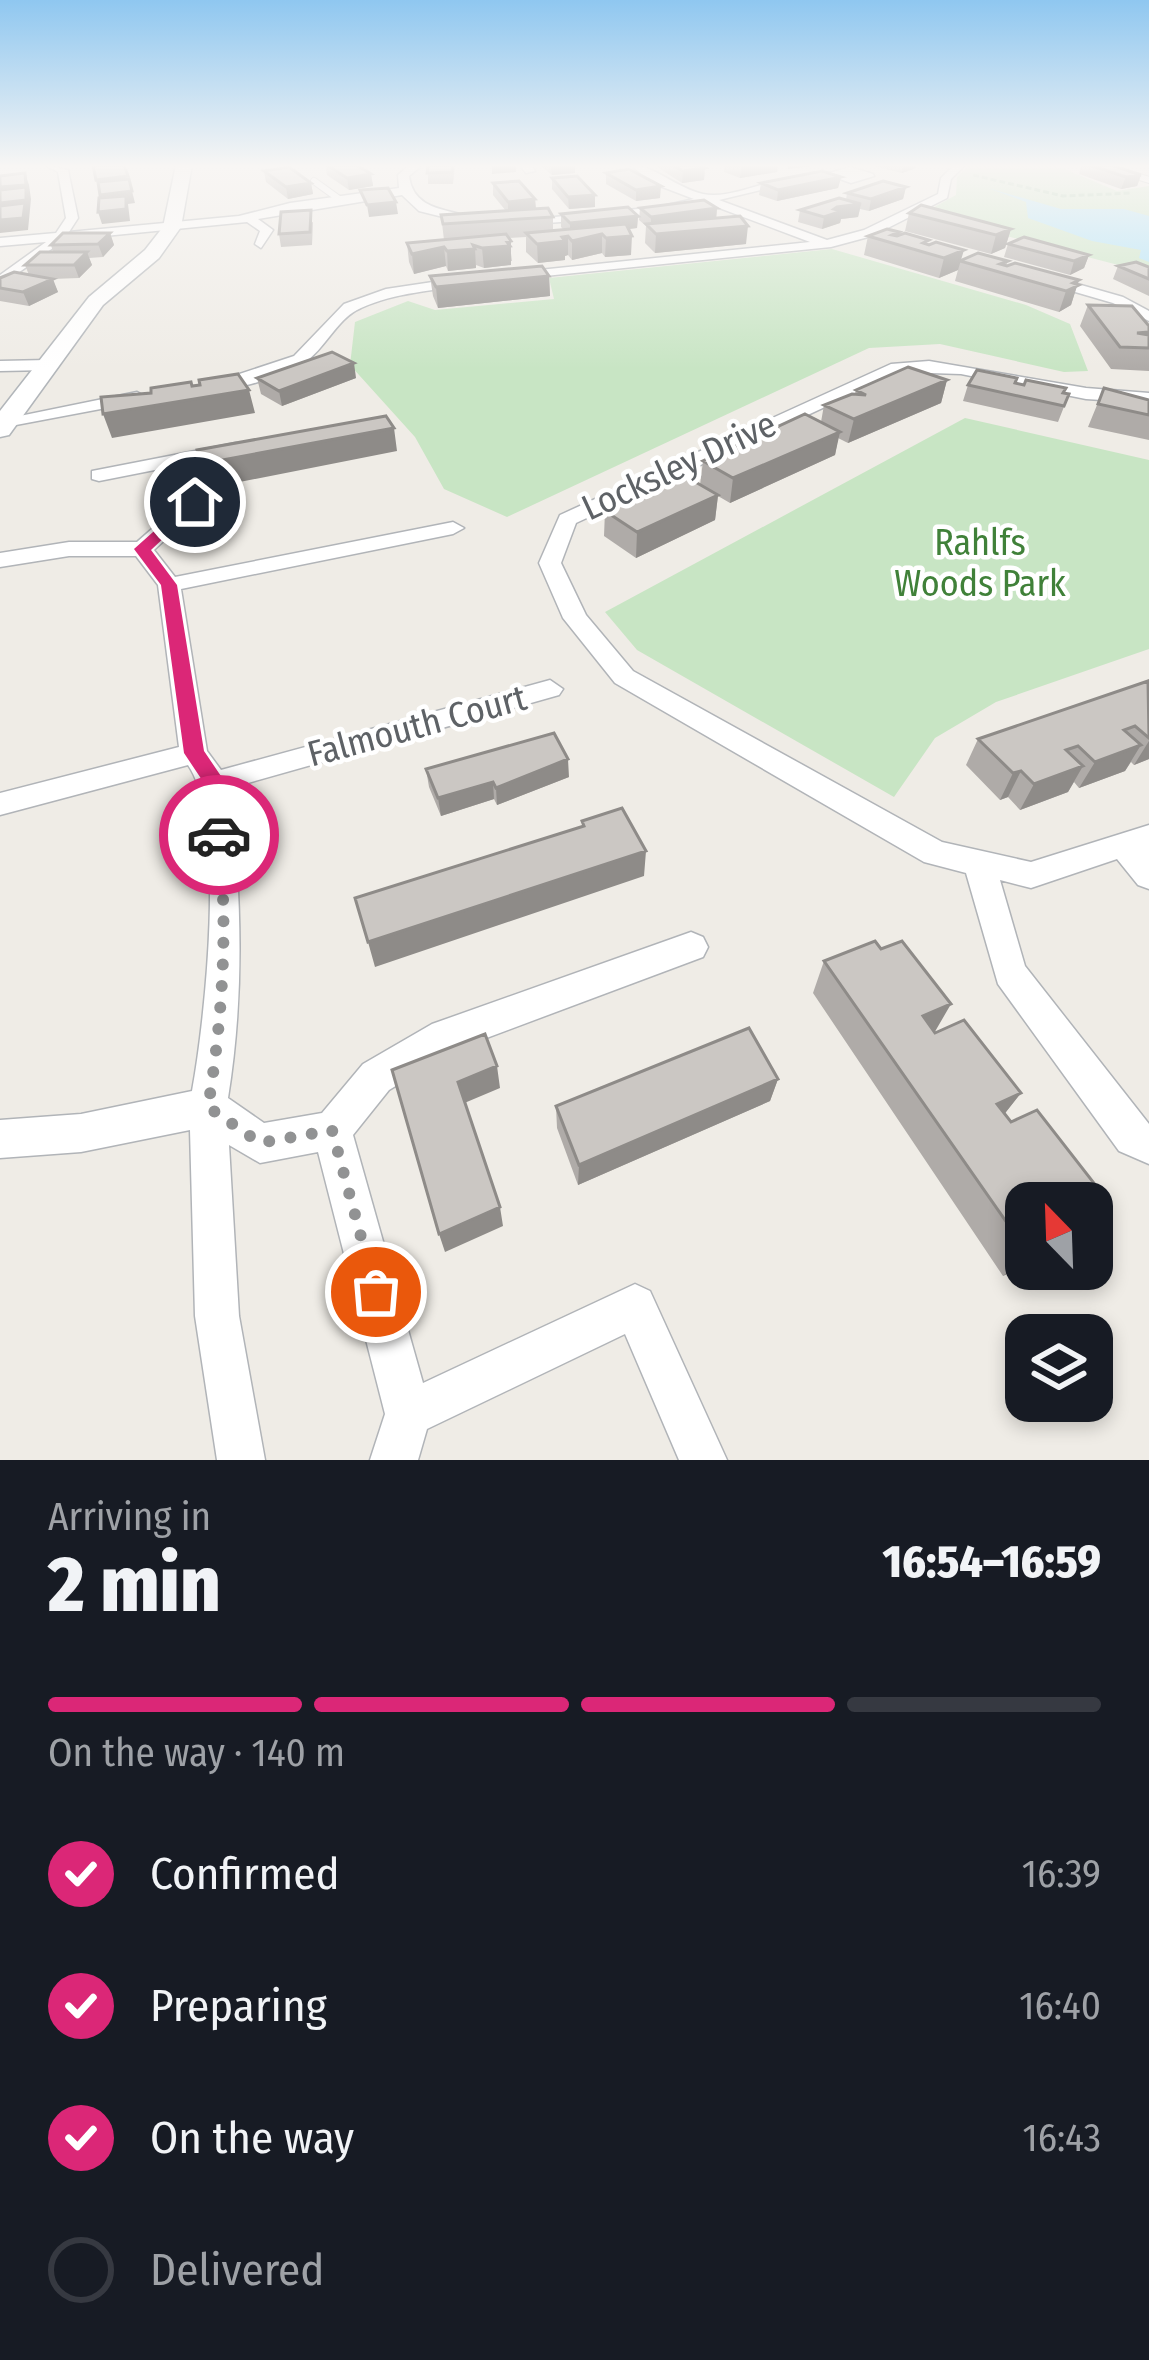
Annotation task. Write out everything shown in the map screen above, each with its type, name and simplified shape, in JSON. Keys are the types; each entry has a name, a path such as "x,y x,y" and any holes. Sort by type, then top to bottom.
{"main road":[{"path":"3,426 96,301 152,254 167,233"}],"street":[{"path":"0,282 62,233"},
{"path":"0,242 103,233"},
{"path":"266,233 270,236"},
{"path":"798,233 826,244"},
{"path":"496,278 826,244 864,233"},
{"path":"872,233 889,238"},
{"path":"1028,274 1118,300 1149,317"},
{"path":"198,388 241,382 300,359 349,307 386,292 473,280"},
{"name":"Locksley Drive","path":"1149,398 1078,391 932,363 897,367 567,519 550,563 575,618 624,677 935,853 1030,875 1137,842 1149,876"},
{"path":"0,366 48,365"},
{"path":"31,388 92,403"},
{"path":"3,426 92,403 156,394"},
{"path":"98,475 259,444"},
{"path":"0,560 69,549 142,549 195,502 188,458"},
{"path":"169,585 453,528"},
{"path":"142,549 169,585 194,753 214,782 226,908 223,1020 208,1107 217,1316 241,1460"},
{"name":"Falmouth Court","path":"214,782 550,689"},
{"path":"0,804 194,753"},
{"path":"979,863 1010,973 1133,1137 1149,1144"},
{"path":"0,1139 81,1133 208,1107 260,1143 332,1130 376,1077 445,1036 691,947"},
{"path":"332,1130 408,1414 394,1460"},
{"path":"408,1414 634,1306 703,1460"}],"green space":[{"path":"996,233 1149,233 1149,273"},
{"path":"832,249 1026,305 1070,324 1088,371 1064,372 940,344 869,348 507,517 444,489 415,437 350,365 355,322 408,301 435,310 554,299 549,278"},
{"name":"Rahlfs Woods Park","path":"965,418 1149,460 1149,649 996,702 935,738 894,797 637,650 605,612"}],"water":[{"path":"1070,233 1149,233 1149,262 1139,258 1141,250"}],"building":[{"path":"63,233 110,233 98,244 51,245"},
{"path":"526,233 631,233 632,236 606,238 602,234 572,241 568,236 562,237 565,241 537,244"},
{"path":"905,233 929,240 923,243 929,245 936,242 964,250 944,258 868,236"},
{"path":"506,234 510,246 473,245 475,249 447,251 444,247 412,254 407,243"},
{"path":"1024,237 1089,255 1074,261 1008,244"},
{"path":"40,252 87,252 74,265 25,265"},
{"path":"978,253 1008,261 1000,264 1007,266 1015,263 1079,280 1073,283 1079,285 1066,291 960,261"},
{"path":"1136,262 1149,267 1149,279 1118,266"},
{"path":"542,266 549,276 436,287 430,276"},
{"path":"14,272 53,279 23,292 0,288 0,278"},
{"path":"1088,305 1132,306 1149,326 1149,332 1137,333 1149,335 1149,348 1120,347"},
{"path":"332,352 354,363 279,391 257,378"},
{"path":"908,367 947,380 854,419 824,405 852,394 866,395 856,390"},
{"path":"977,370 1017,378 1015,383 1024,385 1026,380 1066,388 1063,393 1069,394 1064,406 968,385"},
{"path":"238,374 249,390 103,414 101,397 151,393 151,388 191,382 200,385 199,380"},
{"path":"1104,388 1149,400 1149,415 1098,404"},
{"path":"805,414 840,432 733,478 703,461"},
{"path":"386,416 394,428 201,464 197,450"},
{"path":"685,476 718,495 637,532 605,511"},
{"path":"1148,681 1149,738 1135,726 1124,730 1141,745 1095,762 1078,746 1066,750 1083,766 1034,784 1021,771 1013,773 978,739"},
{"path":"554,733 568,759 496,788 493,782 438,798 426,769"},
{"path":"622,808 646,851 368,942 355,898 584,826 582,821"},
{"path":"875,941 881,949 902,941 951,1004 923,1016 935,1033 964,1020 1021,1093 997,1104 1011,1122 1037,1110 1093,1182 1005,1182 1005,1220 824,961"},
{"path":"749,1028 778,1079 579,1165 556,1106"},
{"path":"485,1034 497,1066 458,1082 500,1207 439,1234 392,1070"}],"way so far":[{"path":"219,835 226,908 223,1020 208,1107 260,1143 332,1130 376,1292"}],"route":[{"path":"195,502 142,549 169,585 194,753 214,782 219,835"}]}
